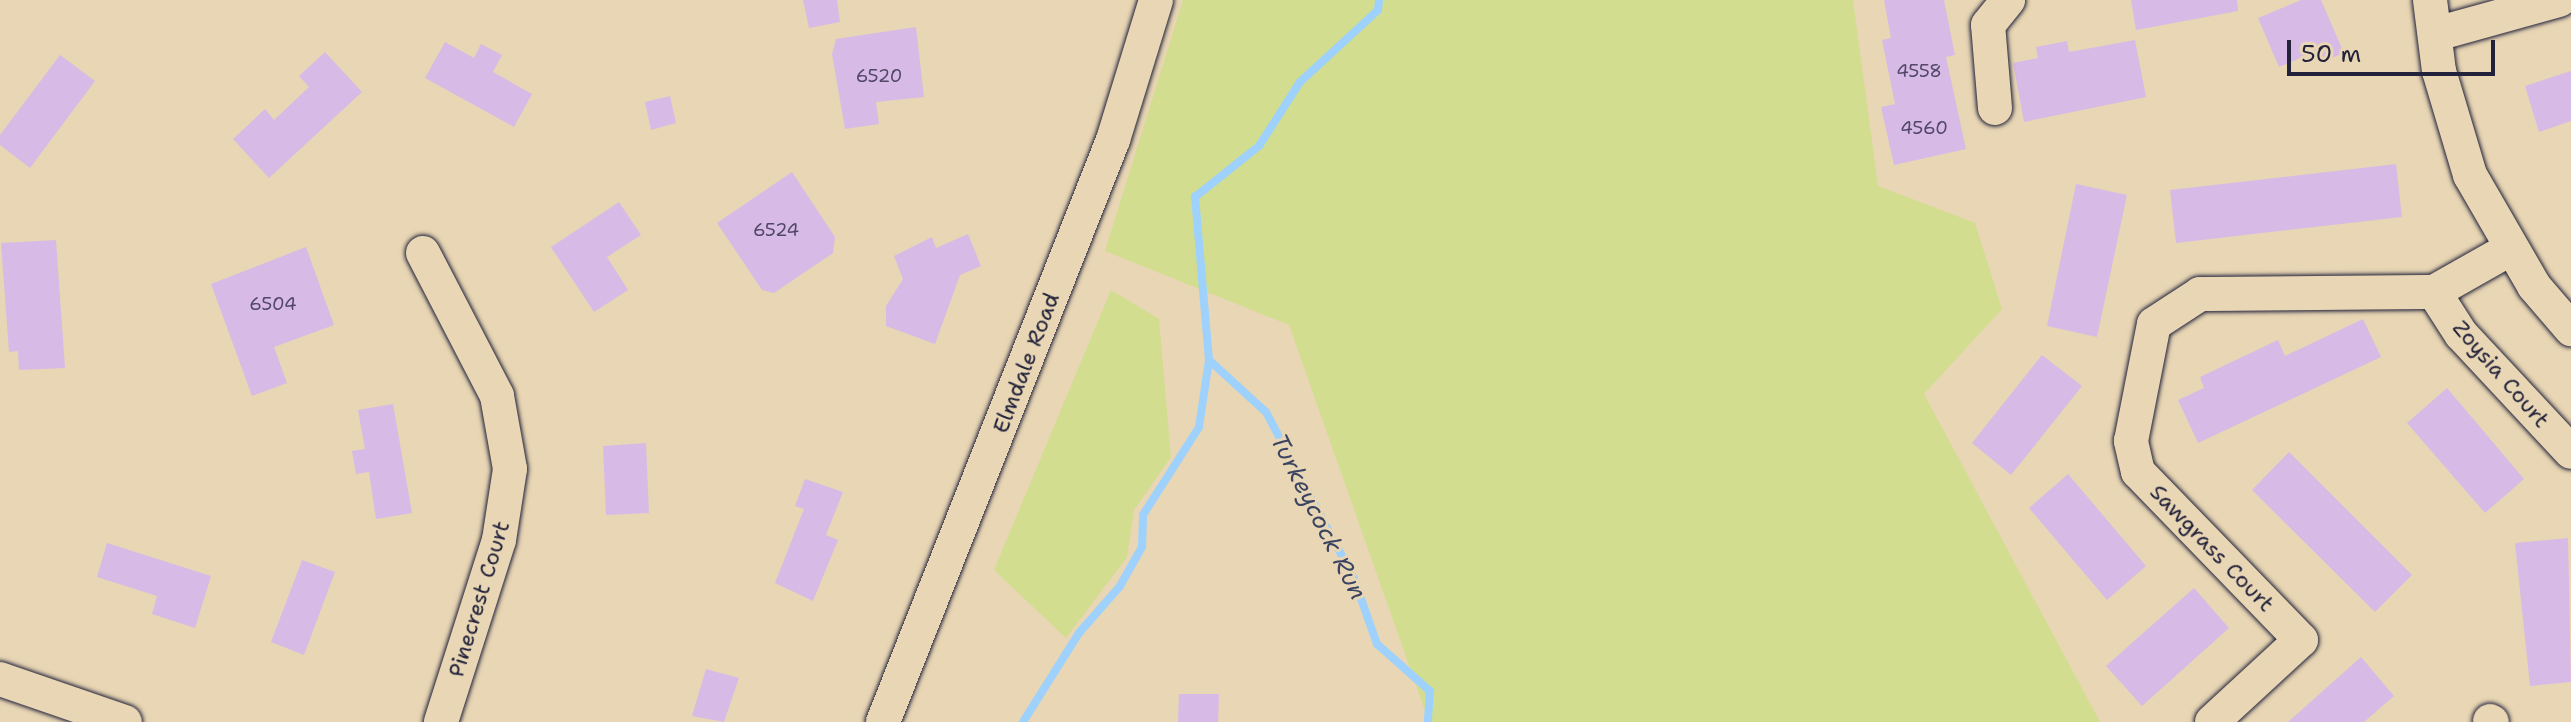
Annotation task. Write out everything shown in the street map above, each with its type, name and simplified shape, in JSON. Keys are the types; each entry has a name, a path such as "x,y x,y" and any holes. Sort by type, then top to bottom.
{"street":[{"name":"Elmdale Road","path":"883,722 1107,154 1156,0"},
{"path":"1995,108 1988,25 2008,0"},
{"path":"2430,0 2456,135 2510,249 2571,329"},
{"path":"2436,34 2559,0"},
{"name":"Sawgrass Court","path":"2212,722 2301,640 2138,472 2131,441 2154,324 2200,294 2434,292 2510,249"},
{"name":"Pinecrest Court","path":"423,253 497,396 510,469 499,540 441,722"},
{"name":"Zoysia Court","path":"2434,292 2461,334 2571,452"},
{"path":"0,679 125,722"}],"green space":[{"path":"1183,0 1853,0 1878,186 1975,223 2002,309 1924,394 2100,722 1429,722 1289,325 1105,251"},
{"path":"1111,290 1159,319 1171,457 1134,510 1127,557 1066,638 994,570"}],"building":[{"path":"803,0 837,0 840,22 809,28"},
{"path":"1884,0 1944,0 1955,55 1946,57 1966,149 1894,165 1881,107 1895,104 1882,40 1891,38"},
{"path":"2131,0 2237,0 2238,11 2136,30"},
{"path":"2301,0 2321,0 2344,53 2319,63 2315,52 2279,67 2258,18"},
{"path":"916,27 924,97 876,102 879,124 845,129 832,54 836,39"},
{"path":"2135,40 2146,97 2024,122 2013,63 2038,58 2036,47 2067,41 2069,52"},
{"path":"445,42 474,58 481,44 502,55 493,72 532,94 514,127 425,78"},
{"path":"325,52 362,92 269,178 233,139 265,109 274,120 309,87 299,76"},
{"path":"60,55 95,81 30,168 0,145 0,135"},
{"path":"2571,71 2571,121 2539,132 2525,86"},
{"path":"670,96 676,123 651,130 645,102"},
{"path":"2396,164 2402,217 2176,243 2170,190"},
{"path":"792,172 835,237 833,253 774,293 762,290 717,223"},
{"path":"2076,184 2127,195 2097,337 2047,326"},
{"path":"619,202 641,235 607,257 628,290 594,312 551,247"},
{"path":"968,234 981,266 960,275 935,344 886,326 886,306 903,279 894,256 932,237 936,248"},
{"path":"56,240 65,368 19,370 18,351 9,352 1,243"},
{"path":"306,247 334,325 274,347 287,383 252,396 211,284"},
{"path":"2363,319 2381,357 2198,443 2178,400 2204,388 2200,377 2278,340 2285,356"},
{"path":"2042,355 2082,386 2011,475 1972,443"},
{"path":"2447,388 2524,479 2485,513 2407,423"},
{"path":"393,404 412,513 376,519 369,472 356,474 352,451 365,449 358,410"},
{"path":"646,443 649,513 606,515 603,446"},
{"path":"2289,452 2412,575 2375,612 2252,490"},
{"path":"2068,474 2146,566 2107,600 2029,508"},
{"path":"805,479 843,492 826,535 838,540 813,601 775,583 804,509 795,506"},
{"path":"2568,538 2571,682 2530,686 2515,543"},
{"path":"107,543 211,576 195,628 152,614 157,596 97,577"},
{"path":"302,560 335,572 304,655 271,642"},
{"path":"2194,588 2229,628 2142,706 2106,666"},
{"path":"2361,657 2394,696 2364,722 2288,722"},
{"path":"706,669 739,678 724,722 692,716"},
{"path":"1179,694 1219,694 1218,722 1178,722"}],"waterway":[{"name":"Turkeycock Run","path":"1023,722 1079,633 1120,586 1142,547 1143,515 1199,427 1209,360 1195,197 1259,146 1300,82 1378,10 1379,0"},
{"name":"Turkeycock Run","path":"1209,360 1266,412 1354,579 1377,644 1430,691 1428,722"}]}
